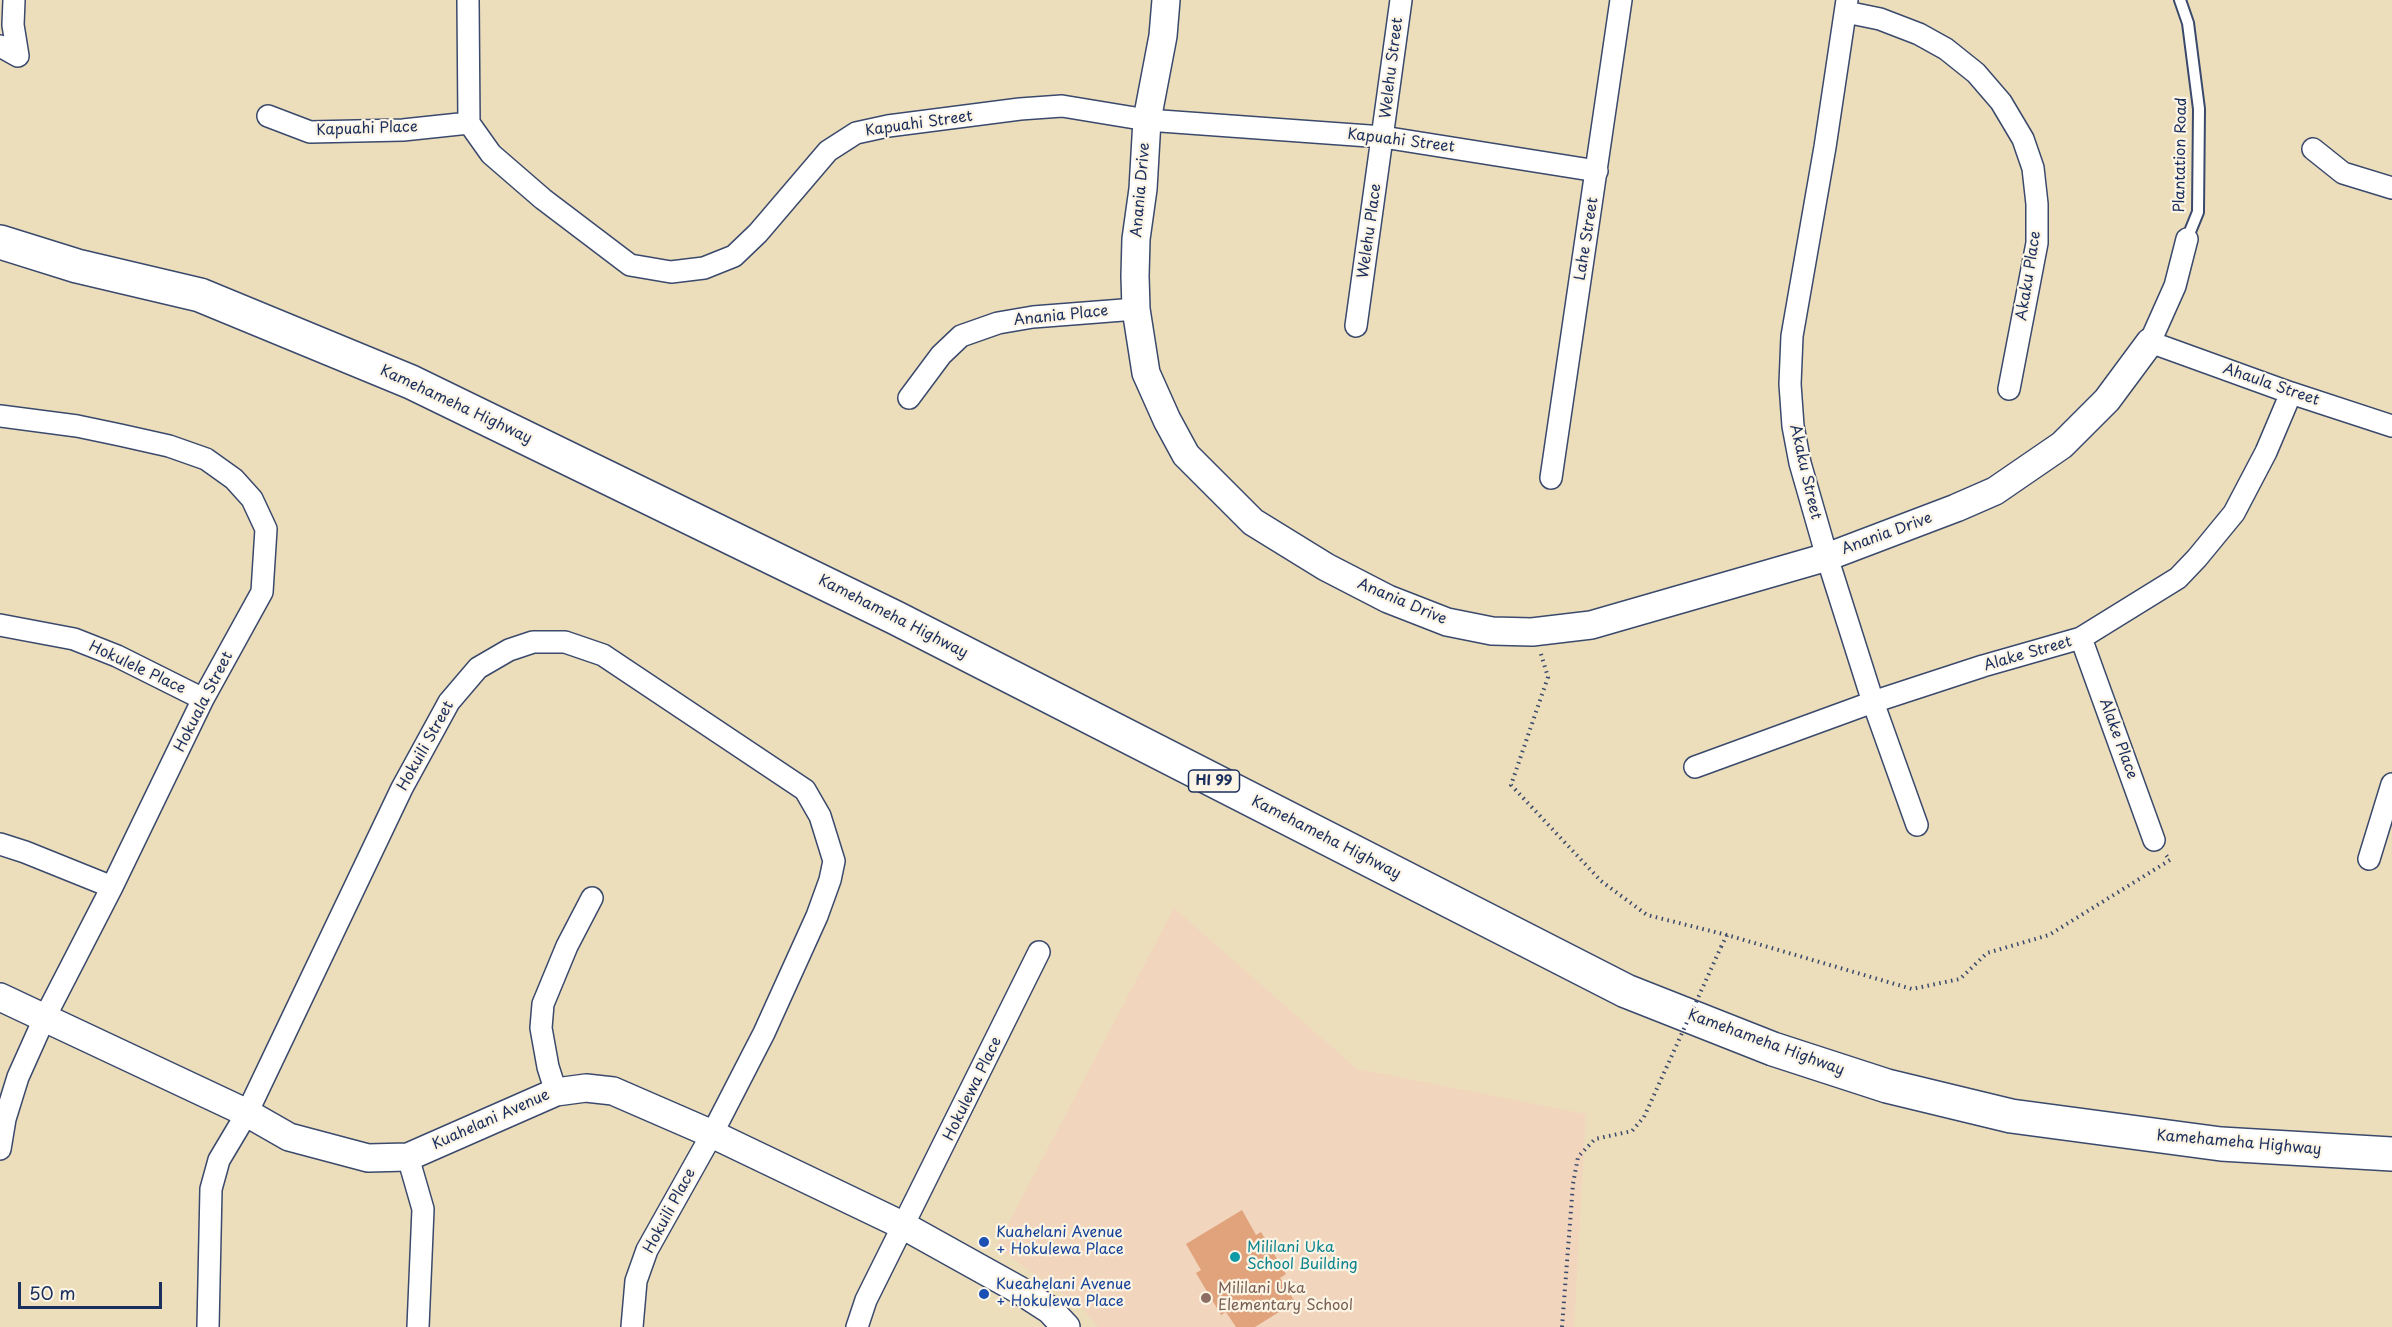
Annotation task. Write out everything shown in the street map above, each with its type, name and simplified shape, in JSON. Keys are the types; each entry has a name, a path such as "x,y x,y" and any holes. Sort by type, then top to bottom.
{"main road":[{"name":"Kamehameha Highway","path":"0,242 77,266 200,295 411,382 896,618 1626,991 1773,1049 1887,1086 2011,1116 2220,1144 2392,1154"},
{"name":"Kamehameha Highway","path":"0,263 77,266"}],"street":[{"path":"0,46 18,56 13,25 14,0"},
{"path":"468,0 469,123"},
{"name":"Anania Drive","path":"1167,0 1163,36 1147,120 1143,189 1136,239 1136,309 1146,373 1163,411 1186,455 1253,522 1326,567 1388,599 1447,622 1502,631 1532,632 1591,625 1827,557 1956,508 1995,490 2062,445 2107,400 2150,342 2175,286 2187,239"},
{"name":"Welehu Street","path":"1383,136 1401,0"},
{"name":"Lahe Street","path":"1551,478 1621,0"},
{"name":"Akaku Place","path":"1846,6 1919,34 1946,49 1983,80 2001,102 2024,139 2033,168 2037,204 2037,243 2009,389"},
{"name":"Akaku Street","path":"1846,6 1826,147 1792,336 1790,384 1793,426 1800,463 1827,557 1873,702 1917,825"},
{"name":"Kapuahi Street","path":"469,123 491,154 543,199 630,265 671,272 704,268 734,256 759,233 828,151 856,133 888,126 1020,109 1062,106 1147,120 1383,136 1597,171"},
{"name":"Kapuahi Place","path":"268,116 310,132 403,130 469,123"},
{"name":"Welehu Place","path":"1356,326 1383,136"},
{"path":"2313,149 2343,173 2392,188"},
{"name":"Anania Place","path":"909,398 941,355 961,336 998,323 1033,316 1136,309"},
{"name":"Ahaula Street","path":"2150,342 2291,393 2392,426"},
{"name":"Alake Street","path":"1695,767 1873,702 1983,666 2081,638 2178,578 2198,558 2234,513 2266,452 2291,393"},
{"name":"Hokuala Street","path":"0,416 77,426 169,446 206,459 234,479 252,499 266,529 266,561 262,592 203,699 112,887 44,1019 18,1077 5,1119 0,1149"},
{"name":"Hokulele Place","path":"0,625 74,639 117,656 203,699"},
{"name":"Alake Place","path":"2081,638 2160,847"},
{"name":"Hokuili Street","path":"208,1327 211,1190 219,1160 247,1113 402,788 449,702 478,668 508,650 533,642 566,642 603,655 805,790 820,816 834,861 830,880 817,916 764,1033 712,1134"},
{"path":"2369,859 2392,784"},
{"path":"0,844 112,887"},
{"path":"556,1092 548,1067 541,1028 543,1004 567,946 592,898"},
{"name":"Hokulewa Place","path":"857,1327 866,1300 1039,952"},
{"name":"Kuahelani Avenue","path":"0,996 44,1019 247,1113 289,1137 368,1158 408,1157 556,1092 586,1088 613,1091 712,1134 904,1226 1019,1290 1050,1310 1066,1327"},
{"name":"Hokuili Place","path":"632,1327 636,1281 647,1250 712,1134"},
{"path":"408,1157 423,1209 418,1327"}],"lane":[{"name":"Plantation Road","path":"2180,0 2188,23 2199,109 2198,212 2187,239"}],"path":[{"path":"1541,654 1548,677 1512,785 1602,881 1647,915 1727,935 1912,989 1960,979 1987,953 2049,936 2170,860 2160,847"},
{"path":"1562,1327 1573,1184 1578,1157 1595,1139 1632,1131 1644,1117 1727,935"}],"shaded area":[{"path":"1174,908 1357,1069 1586,1114 1574,1327 1098,1327 1080,1306 996,1247"}],"building":[{"name":"Mililani Uka School Building","path":"1242,1210 1256,1235 1261,1232 1286,1274 1280,1278 1295,1302 1255,1327 1236,1327 1226,1312 1221,1315 1196,1273 1201,1270 1186,1244"}],"place":[{"name":"Kuahelani Avenue + Hokulewa Place","path":"984,1242"},
{"name":"Mililani Uka School Building","path":"1235,1257"},
{"name":"Kueahelani Avenue + Hokulewa Place","path":"984,1294"},
{"name":"Mililani Uka Elementary School","path":"1206,1298"}]}
